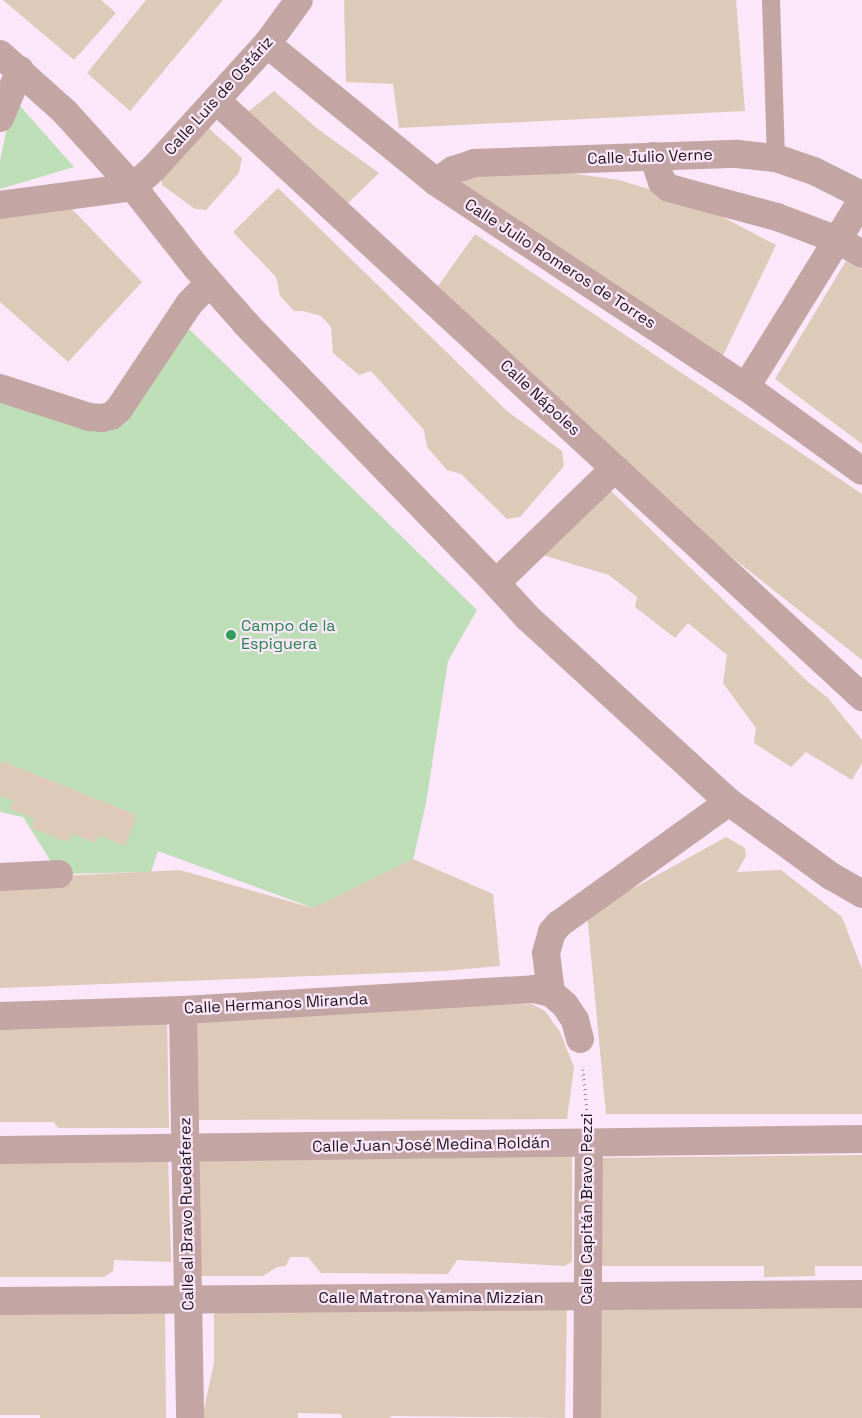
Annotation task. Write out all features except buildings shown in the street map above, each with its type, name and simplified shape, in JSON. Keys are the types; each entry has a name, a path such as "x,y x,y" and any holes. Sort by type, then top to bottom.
{"street":[{"name":"Calle Luis de Ostáriz","path":"133,187 154,168 267,44 299,0"},
{"name":"Calle Julio Romeros de Torres","path":"267,44 436,182 746,387 862,471"},
{"path":"0,118 10,62"},
{"path":"10,62 65,112 133,187 209,283 246,324 528,618 729,802 816,866 862,894"},
{"name":"Calle Nápoles","path":"216,100 862,698"},
{"name":"Calle Julio Verne","path":"436,182 453,170 474,163 737,154 776,158 814,171 862,195"},
{"path":"653,156 662,182 669,188 777,217 838,240 862,254"},
{"path":"0,205 133,187"},
{"path":"746,387 862,200"},
{"path":"0,388 89,417 102,418 111,416 119,408 189,304 209,283"},
{"path":"496,583 615,468"},
{"path":"580,1039 575,1020 570,1012 551,993 546,947 552,932 560,924 729,802"},
{"path":"0,877 59,874"},
{"name":"Calle Hermanos Miranda","path":"0,1016 183,1010 534,989 551,993"},
{"name":"Calle al Bravo Ruedaferez","path":"183,1010 190,1418"},
{"name":"Calle Juan José Medina Roldán","path":"0,1150 862,1139"},
{"name":"Calle Capitán Bravo Pezzi","path":"587,1418 589,1143"},
{"name":"Calle Matrona Yamina Mizzian","path":"0,1301 862,1294"}],"lane":[{"path":"772,0 776,158"}],"path":[{"name":"Calle Capitán Bravo Pezzi","path":"580,1039 589,1143"}],"green space":[{"path":"13,98 74,167 0,189 0,161"},
{"name":"Campo de la Espiguera","path":"189,329 477,610 448,661 426,803 411,869 313,908 158,851 151,872 59,874 23,817 0,812 0,397 112,430"}],"place":[{"name":"Campo de la Espiguera","path":"231,635"}]}
